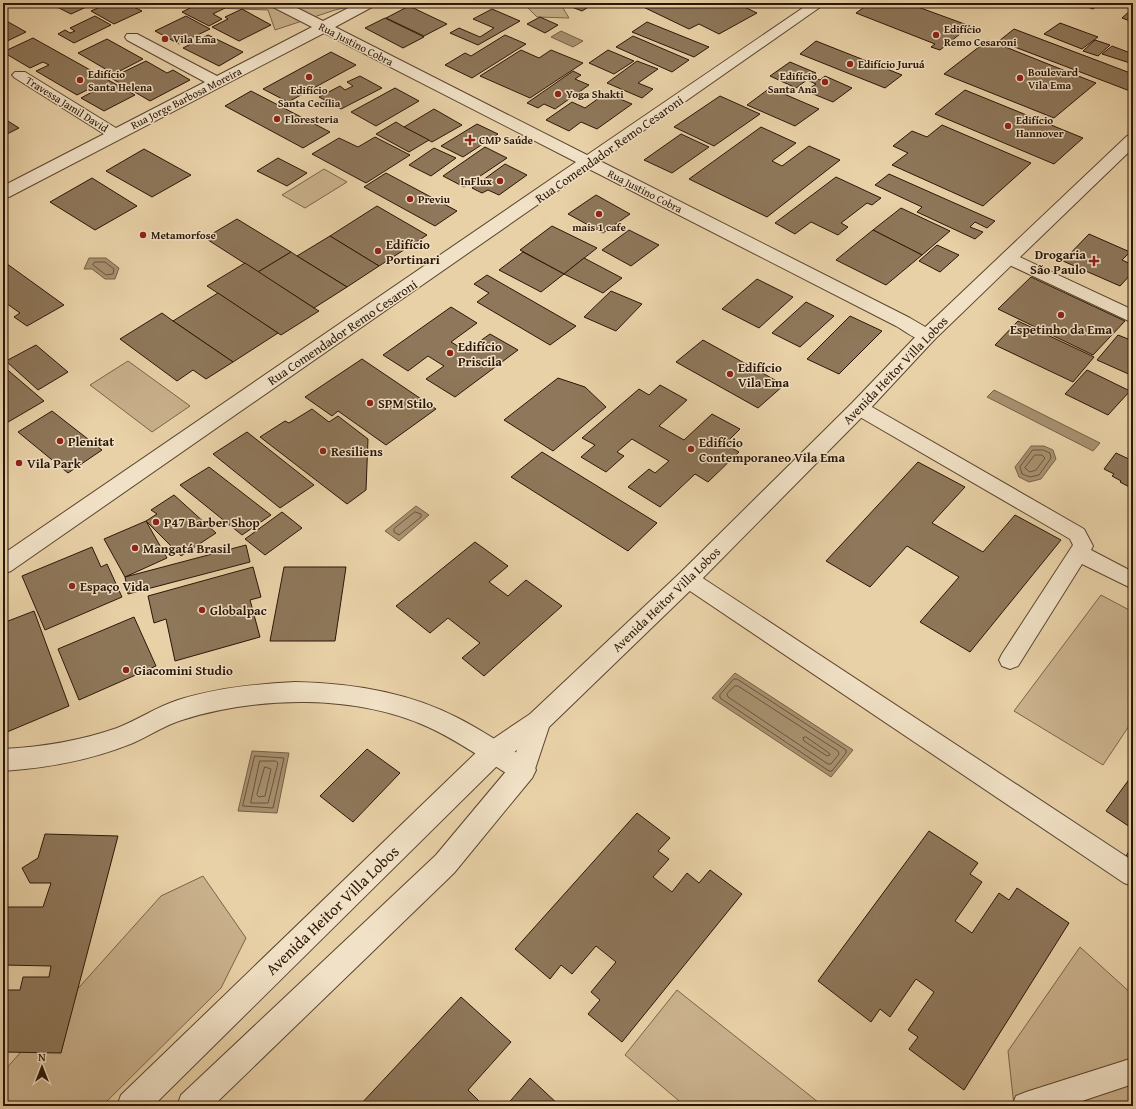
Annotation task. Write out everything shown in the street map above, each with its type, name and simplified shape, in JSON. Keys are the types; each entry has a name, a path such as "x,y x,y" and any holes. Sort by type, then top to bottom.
{"street":[{"name":"Rua Justino Cobra","path":"276,3 896,318 927,336"},
{"name":"Rua Jorge Barbosa Moreira","path":"3,193 216,82 324,28 369,3"},
{"name":"Rua Comendador Remo Cesaroni","path":"3,565 589,163 819,3"},
{"path":"132,37 216,82"},
{"name":"Travessa Jamil David","path":"20,75 115,134"},
{"name":"Avenida Heitor Villa Lobos","path":"132,1106 493,753 539,721 688,579 859,408 927,336 1133,139"},
{"path":"1009,258 1133,317"},
{"path":"3,760 59,754 98,744 138,730 174,712 207,703 240,696 305,691 359,697 385,702 417,712 459,731 523,770"},
{"name":"Avenida Heitor Villa Lobos","path":"192,1106 445,864 523,770 539,721"}],"lane":[{"path":"859,408 1077,534 1083,546 1010,660"},
{"path":"1079,553 1133,581"},
{"path":"688,579 1133,875"},
{"path":"1026,1106 1133,1071"}],"shaded area":[{"path":"220,3 365,3 335,10 275,30 268,10 216,8"},
{"path":"523,3 560,3 569,18 537,17"},
{"path":"324,169 347,182 305,208 282,195"},
{"path":"128,361 190,406 152,432 90,385"},
{"path":"1101,595 1133,612 1133,720 1103,765 1014,711"},
{"path":"203,876 246,938 221,988 102,1106 3,1106 3,1072 161,896"},
{"path":"1080,947 1133,995 1133,1075 1130,1106 1014,1106 1008,1051"},
{"path":"677,990 818,1102 815,1106 685,1106 625,1055"}],"water":[{"path":"561,31 583,41 573,47 551,37"},
{"path":"89,258 106,258 119,268 115,279 105,279 92,269 84,269"},
{"path":"994,390 1100,443 1093,451 987,397"},
{"path":"1031,446 1044,446 1053,450 1056,459 1041,479 1029,482 1019,477 1015,467"},
{"path":"416,506 429,515 399,541 385,531"},
{"path":"735,673 853,750 831,777 712,698"},
{"path":"252,751 289,753 277,813 238,811"}],"building":[{"path":"49,3 95,3 71,14"},
{"path":"109,3 126,3 142,11 114,24 91,11"},
{"path":"200,3 215,3 225,8 213,14 222,19 209,26 182,12"},
{"path":"570,3 595,3 582,11 569,6 572,4"},
{"path":"635,3 736,3 757,13 719,34 699,24 689,29"},
{"name":"Edifício Remo Cesaroni","path":"870,3 907,3 970,26 940,50 931,47 935,44 856,13"},
{"path":"1077,3 1101,3 1093,9"},
{"path":"409,6 447,24 424,36 386,18"},
{"path":"1133,8 1133,22 1122,18"},
{"path":"242,9 271,25 239,41 212,27 228,19 225,17"},
{"path":"492,9 520,21 478,45 450,33 459,28 480,37 494,28 473,19"},
{"path":"95,16 111,25 74,43 58,34 65,30 70,33 75,31 70,28"},
{"path":"186,16 210,29 179,44 155,31"},
{"path":"540,17 558,25 545,33 527,24"},
{"path":"385,18 424,37 403,48 365,28"},
{"path":"3,19 26,32 3,43"},
{"path":"647,22 709,47 694,57 632,32"},
{"path":"1060,23 1098,37 1082,49 1044,34"},
{"path":"1014,29 1133,74 1133,88 1130,91 999,41"},
{"path":"208,35 243,52 219,66 183,48"},
{"path":"505,35 526,44 472,78 445,65 465,53 471,56"},
{"path":"633,36 689,60 672,72 616,47"},
{"name":"Edifício Santa Helena","path":"33,38 135,95 104,111 81,98 94,91 89,89 77,95 36,71 49,65 43,62 30,68 3,52"},
{"path":"107,39 143,59 114,74 78,53"},
{"name":"Boulevard Vila Ema","path":"988,40 1096,83 1054,118 944,74"},
{"path":"1095,40 1110,45 1098,56 1083,51"},
{"name":"Edifício Juruá","path":"816,41 902,75 885,88 800,54"},
{"path":"1112,46 1133,54 1133,64 1102,54"},
{"path":"521,50 539,58 551,50 583,63 530,98 480,76"},
{"path":"608,50 634,61 614,74 589,63"},
{"name":"Edifício Santa Cecília","path":"331,52 356,65 288,102 263,89"},
{"path":"146,61 167,73 173,70 190,80 150,101 111,78"},
{"path":"637,61 658,69 638,83 653,89 642,98 607,83"},
{"name":"Edifício Santa Ana","path":"790,62 816,73 811,76 820,80 825,76 852,88 833,102 806,91 816,84 807,80 796,88 770,76"},
{"name":"Yoga Shakti","path":"573,71 581,75 575,79 589,85 555,109 544,104 538,108 527,103"},
{"path":"360,76 382,88 341,109 319,97 340,86 345,90 353,86 347,82"},
{"path":"395,88 419,101 376,126 351,112"},
{"path":"770,88 819,109 795,126 747,105"},
{"name":"Edifício Hannover","path":"965,90 1083,138 1054,164 935,114"},
{"name":"Floresteria","path":"251,91 330,132 303,148 225,106"},
{"path":"606,93 632,104 597,129 581,122 569,131 546,120 572,102 585,108"},
{"path":"720,96 760,114 714,146 674,127"},
{"path":"434,109 462,125 432,142 404,127"},
{"path":"3,118 19,128 3,136"},
{"path":"396,122 429,140 409,152 376,134"},
{"name":"CMP Saúde","path":"477,124 498,134 463,157 441,146"},
{"path":"942,125 1031,163 983,206 892,165 908,153 893,146 912,131 927,137"},
{"path":"761,127 796,143 772,161 782,166 809,146 840,160 767,217 689,179"},
{"path":"681,134 709,147 672,173 644,160"},
{"path":"375,137 410,155 366,183 312,154 339,138 358,147"},
{"path":"485,147 507,158 464,187 443,176"},
{"path":"434,148 456,158 431,176 409,165"},
{"path":"144,149 191,175 152,197 106,171"},
{"path":"278,158 307,173 287,186 257,171"},
{"name":"InFlux","path":"505,164 527,175 499,195 488,190 482,193 472,188"},
{"name":"Previu","path":"386,173 457,211 435,226 364,187"},
{"path":"889,174 995,221 987,228 975,222 970,227 983,232 975,239 917,212 922,207 875,185"},
{"path":"836,177 881,198 872,205 867,203 841,223 848,227 838,235 811,222 795,234 775,223"},
{"path":"92,178 137,206 95,230 50,202"},
{"name":"mais 1 cafe","path":"596,195 630,214 603,233 568,214"},
{"name":"Edifício Portinari","path":"377,206 427,235 379,266 330,236"},
{"path":"901,208 950,231 922,255 873,230"},
{"path":"237,219 291,252 258,272 205,238"},
{"path":"552,226 597,248 564,274 520,250"},
{"path":"629,230 659,245 631,266 602,250"},
{"path":"873,230 922,255 886,285 836,260"},
{"name":"Drogaria São Paulo","path":"1089,234 1130,252 1122,260 1133,265 1133,272 1120,286 1063,261"},
{"path":"330,236 379,266 347,287 297,256"},
{"path":"937,245 959,255 940,272 919,261"},
{"path":"291,252 347,287 314,308 258,272"},
{"path":"523,252 564,274 541,292 499,270"},
{"path":"584,258 622,278 603,293 564,274"},
{"path":"3,261 64,305 27,326 14,317 20,313 3,301"},
{"path":"245,263 319,311 281,335 207,286"},
{"path":"487,275 576,326 550,345 477,302 489,293 474,284"},
{"name":"Espetinho da Ema","path":"1031,277 1125,321 1093,355 998,309"},
{"path":"757,279 793,297 759,328 722,309"},
{"path":"611,291 642,304 616,331 584,317"},
{"path":"218,293 278,333 233,362 173,321"},
{"path":"806,302 834,316 800,347 772,333"},
{"name":"Edifício Priscila","path":"451,307 477,323 451,342 466,351 490,334 518,350 455,397 426,379 444,366 428,356 408,371 383,355"},
{"path":"162,313 233,362 206,379 193,370 177,381 120,339"},
{"path":"850,316 882,331 839,374 807,359"},
{"path":"1018,321 1094,357 1073,382 995,345"},
{"path":"1118,335 1133,341 1133,376 1097,360"},
{"name":"Edifício Vila Ema","path":"703,340 784,385 758,408 676,362"},
{"path":"36,345 68,372 38,390 6,361"},
{"name":"SPM Stilo","path":"362,359 436,409 386,445 338,411 332,416 305,397"},
{"path":"3,366 44,401 3,425"},
{"path":"1087,370 1130,391 1108,415 1065,394"},
{"path":"558,378 585,387 606,407 553,451 504,420"},
{"name":"Edifício Contemporaneo Vila Ema","path":"660,385 687,400 659,426 684,440 712,414 740,429 725,444 739,452 708,482 695,474 660,507 628,487 649,469 655,473 669,461 632,439 617,452 624,456 606,472 581,457 595,445 582,438 639,389 649,395"},
{"name":"Resiliens","path":"312,409 329,422 338,416 368,439 366,490 347,504 260,437 285,421 289,423"},
{"name":"Plenitat","path":"52,411 102,450 68,473 18,432"},
{"path":"247,432 314,485 280,508 213,454"},
{"path":"542,452 657,523 628,551 511,477"},
{"path":"1116,453 1133,461 1133,489 1120,482 1121,481 1112,476 1114,474 1104,469"},
{"path":"918,462 965,487 932,523 983,552 1015,515 1061,540 970,652 920,622 959,577 907,546 870,587 826,561"},
{"path":"209,467 271,515 242,535 180,485"},
{"path":"174,495 216,533 181,556 146,521 157,514 151,510"},
{"path":"282,512 302,528 265,555 245,539"},
{"name":"Mangatá Brasil","path":"146,521 167,558 125,577 104,539"},
{"path":"475,542 508,566 489,582 508,596 526,580 562,606 484,676 462,658 480,643 448,618 430,633 396,606"},
{"path":"246,545 250,562 128,594 125,577"},
{"name":"Espaço Vida","path":"92,547 101,567 107,564 122,597 45,630 22,576"},
{"name":"Globalpac","path":"253,567 261,597 250,600 260,637 175,661 166,619 154,623 148,596"},
{"path":"284,567 346,567 335,641 270,641"},
{"path":"34,611 69,706 7,732 3,720 3,623"},
{"path":"134,617 156,666 79,700 58,649"},
{"path":"367,749 400,773 353,822 320,796"},
{"path":"1133,774 1133,829 1106,811"},
{"path":"637,813 670,838 658,851 669,859 653,877 672,892 687,873 699,883 710,870 742,894 622,1042 588,1014 600,1000 591,992 616,962 596,946 572,974 561,965 550,979 515,949"},
{"path":"929,831 978,863 970,874 982,882 955,921 972,933 999,893 1009,900 1017,888 1069,923 964,1090 909,1049 918,1037 908,1030 934,992 916,979 890,1017 880,1009 871,1022 818,981"},
{"path":"45,834 118,836 61,1053 3,1052 3,990 20,990 23,977 49,977 51,966 3,965 3,907 43,907 51,883 30,883 22,868 38,858"},
{"path":"1133,845 1133,860 1126,856"},
{"path":"461,997 511,1042 468,1090 484,1106 359,1106"},
{"path":"530,1078 560,1106 506,1106"}],"place":[{"name":"Edifício Remo Cesaroni","path":"936,35"},
{"name":"Vila Ema","path":"165,39"},
{"name":"Edifício Juruá","path":"850,64"},
{"name":"Edifício Santa Cecília","path":"309,77"},
{"name":"Boulevard Vila Ema","path":"1020,78"},
{"name":"Edifício Santa Helena","path":"80,80"},
{"name":"Edifício Santa Ana","path":"825,82"},
{"name":"Yoga Shakti","path":"558,94"},
{"name":"Floresteria","path":"277,119"},
{"name":"Edifício Hannover","path":"1008,126"},
{"name":"CMP Saúde","path":"470,140"},
{"name":"InFlux","path":"500,181"},
{"name":"Previu","path":"410,199"},
{"name":"mais 1 cafe","path":"599,214"},
{"name":"Metamorfose","path":"143,235"},
{"name":"Edifício Portinari","path":"378,251"},
{"name":"Drogaria São Paulo","path":"1094,261"},
{"name":"Espetinho da Ema","path":"1061,315"},
{"name":"Edifício Priscila","path":"450,353"},
{"name":"Edifício Vila Ema","path":"730,374"},
{"name":"SPM Stilo","path":"370,403"},
{"name":"Plenitat","path":"60,441"},
{"name":"Edifício Contemporaneo Vila Ema","path":"691,449"},
{"name":"Resiliens","path":"323,451"},
{"name":"Vila Park","path":"19,463"},
{"name":"P47 Barber Shop","path":"156,522"},
{"name":"Mangatá Brasil","path":"135,548"},
{"name":"Espaço Vida","path":"72,586"},
{"name":"Globalpac","path":"202,610"},
{"name":"Giacomini Studio","path":"126,670"}]}
